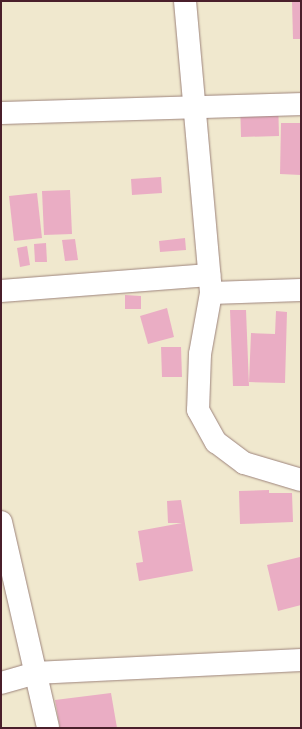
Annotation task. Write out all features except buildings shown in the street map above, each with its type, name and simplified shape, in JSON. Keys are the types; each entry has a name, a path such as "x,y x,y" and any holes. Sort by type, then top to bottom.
{"street":[{"path":"185,1 210,284 200,354 198,410 216,442 244,463 301,480"},
{"path":"1,113 194,104 301,104"},
{"path":"1,291 210,284 301,290"},
{"path":"1,522 48,728"},
{"path":"1,683 35,673 301,660"}]}
